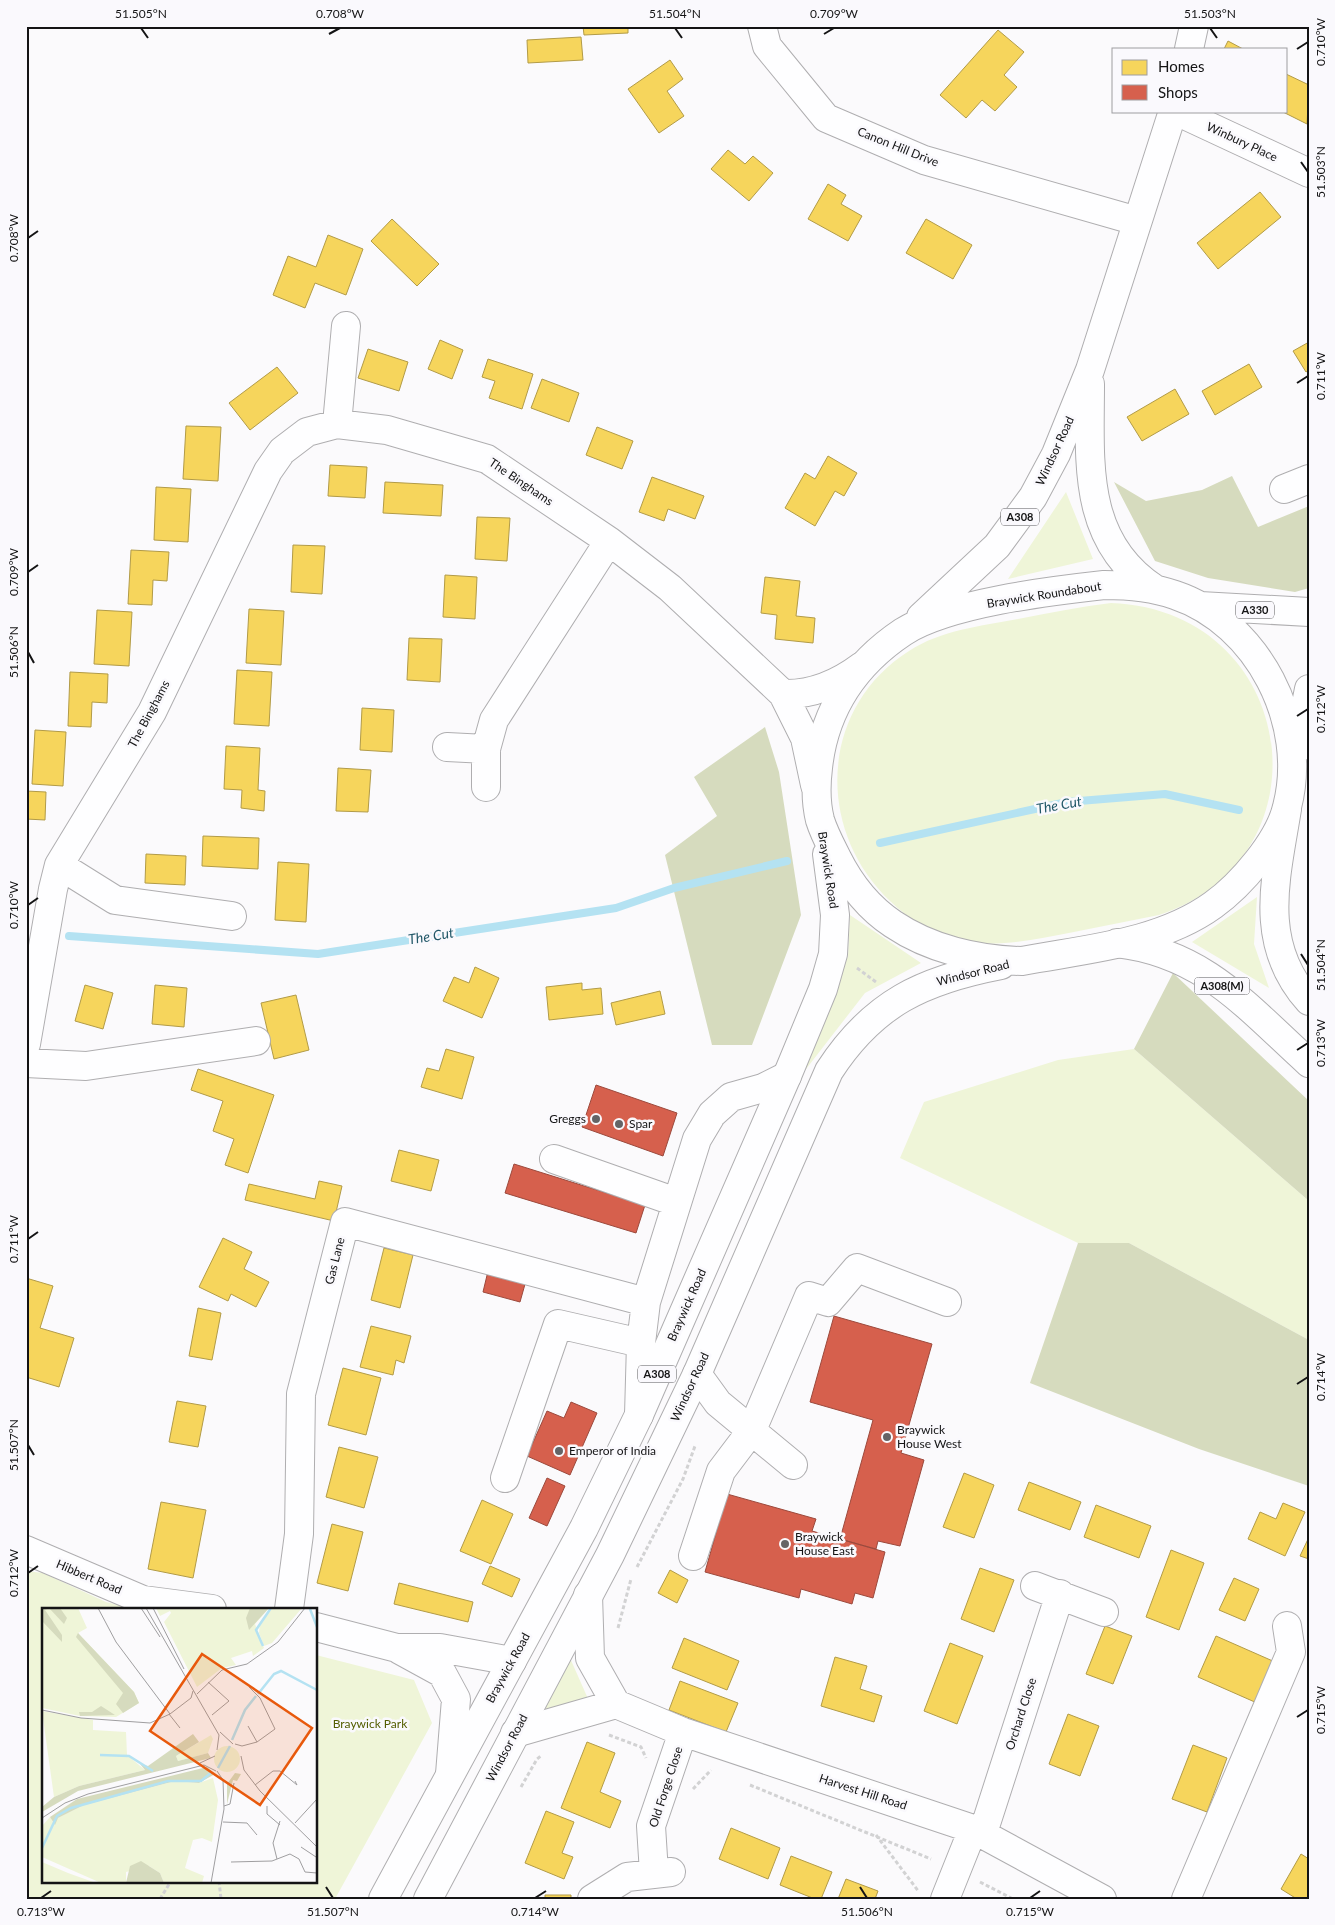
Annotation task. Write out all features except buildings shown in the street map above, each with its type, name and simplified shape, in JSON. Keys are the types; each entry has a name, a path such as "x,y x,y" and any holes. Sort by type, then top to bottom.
{"main road":[{"name":"Canon Hill Drive","path":"762,26 767,46 826,118 924,160 1137,221"},
{"path":"1189,48 1194,26"},
{"name":"Windsor Road","path":"905,631 973,570 1018,520 1056,454 1090,370 1174,112"},
{"name":"Winbury Place","path":"1176,112 1309,173"},
{"path":"337,424 346,326"},
{"name":"Windsor Road","path":"1090,370 1090,461 1098,514 1120,556 1142,580 1156,589"},
{"name":"The Binghams","path":"26,1044 53,888 60,866 152,712 268,471 282,451 307,432 337,424 387,430 486,459 608,541 691,607 782,694 805,738 819,809"},
{"path":"1284,489 1309,479"},
{"path":"486,787 486,749 494,720 608,541"},
{"name":"Braywick Roundabout","path":"1121,585 1156,589 1200,606 1224,622 1246,643 1261,663 1272,685 1282,709 1291,751 1288,802 1266,849 1233,888 1193,918 1170,928 1117,942 1022,961 984,958 938,946 914,936 891,923 872,907 852,884 830,845 819,809 817,779 824,734 833,708 845,687 862,666 905,631 955,611 1079,588 1121,585"},
{"name":"A330","path":"1200,606 1309,612"},
{"path":"782,694 808,693 823,688 862,666"},
{"path":"1309,689 1288,802 1276,889 1275,934 1282,962 1290,977 1309,1001"},
{"path":"447,746 486,749"},
{"name":"Braywick Road","path":"383,1899 584,1528 639,1415 823,989 833,954 835,933 834,896 819,809"},
{"path":"60,866 115,900 232,916"},
{"name":"A308(M)","path":"1117,942 1159,950 1201,970 1227,989 1309,1063"},
{"name":"Windsor Road","path":"428,1899 514,1733 610,1555 697,1374 817,1095 841,1052 872,1018 906,994 956,974 1022,961"},
{"path":"26,1064 86,1066 256,1041"},
{"path":"639,1415 641,1343 646,1302 696,1138 712,1114 731,1097 763,1088 787,1076"},
{"path":"554,1159 676,1202"},
{"name":"Gas Lane","path":"289,1608 299,1534 301,1394 345,1222 646,1302"},
{"path":"693,1556 721,1471 752,1430 809,1296 828,1302 857,1268 947,1302"},
{"path":"505,1478 558,1324 641,1343"},
{"path":"697,1374 718,1403 793,1465"},
{"name":"Hibbert Road","path":"26,1550 143,1600 204,1608"},
{"name":"Orchard Close","path":"946,1899 978,1831 1048,1590 1104,1612"},
{"path":"514,1733 616,1704 590,1658 588,1595"},
{"path":"1186,1899 1291,1652 1287,1626"},
{"path":"318,1628 396,1648 442,1673 456,1699 450,1774"},
{"path":"396,1648 440,1648 512,1661"},
{"name":"Harvest Hill Road","path":"616,1704 683,1732 978,1831 1102,1899"},
{"name":"Old Forge Close","path":"592,1899 627,1877 663,1872 651,1826 683,1732"}],"path":[{"path":"852,964 882,988"},
{"path":"876,1834 924,1899"},
{"path":"160,1899 170,1882"},
{"path":"219,1882 221,1899"}],"green space":[{"path":"1232,476 1258,527 1309,506 1309,588 1295,592 1208,578 1155,561 1114,482 1146,501 1202,490"},
{"path":"1066,492 1093,559 1008,579"},
{"path":"1111,603 1174,616 1222,647 1255,690 1271,740 1270,793 1252,843 1215,885 1159,915 1016,942 986,944 948,938 921,925 890,901 866,872 849,840 839,806 838,771 844,736 858,704 879,675 909,651 934,638 976,627"},
{"path":"765,727 779,772 801,915 752,1045 712,1045 665,855 717,816 694,777"},
{"path":"1257,897 1254,944 1269,988 1192,942"},
{"path":"850,915 921,963 865,993 803,1073 848,956"},
{"path":"1173,973 1309,1101 1309,1201 1134,1049"},
{"path":"1134,1049 1309,1201 1309,1340 1129,1243 1078,1243 900,1158 924,1102 1058,1060"},
{"path":"1078,1243 1129,1243 1309,1340 1309,1486 1199,1449 1030,1383"},
{"name":"Braywick Park","path":"26,1571 43,1573 106,1602 130,1608 42,1608 42,1882 318,1882 318,1656 414,1680 432,1723 335,1899 26,1899"},
{"path":"570,1658 589,1701 543,1710"}],"waterway":[{"name":"The Cut","path":"880,843 1067,802 1165,794 1239,810"},
{"name":"The Cut","path":"69,936 318,954 616,908 674,888 787,861"}],"place":[{"name":"Greggs","path":"596,1119"},
{"name":"Spar","path":"619,1124"},
{"name":"Braywick House West","path":"887,1437"},
{"name":"Emperor of India","path":"559,1451"},
{"name":"Braywick House East","path":"785,1544"}]}
